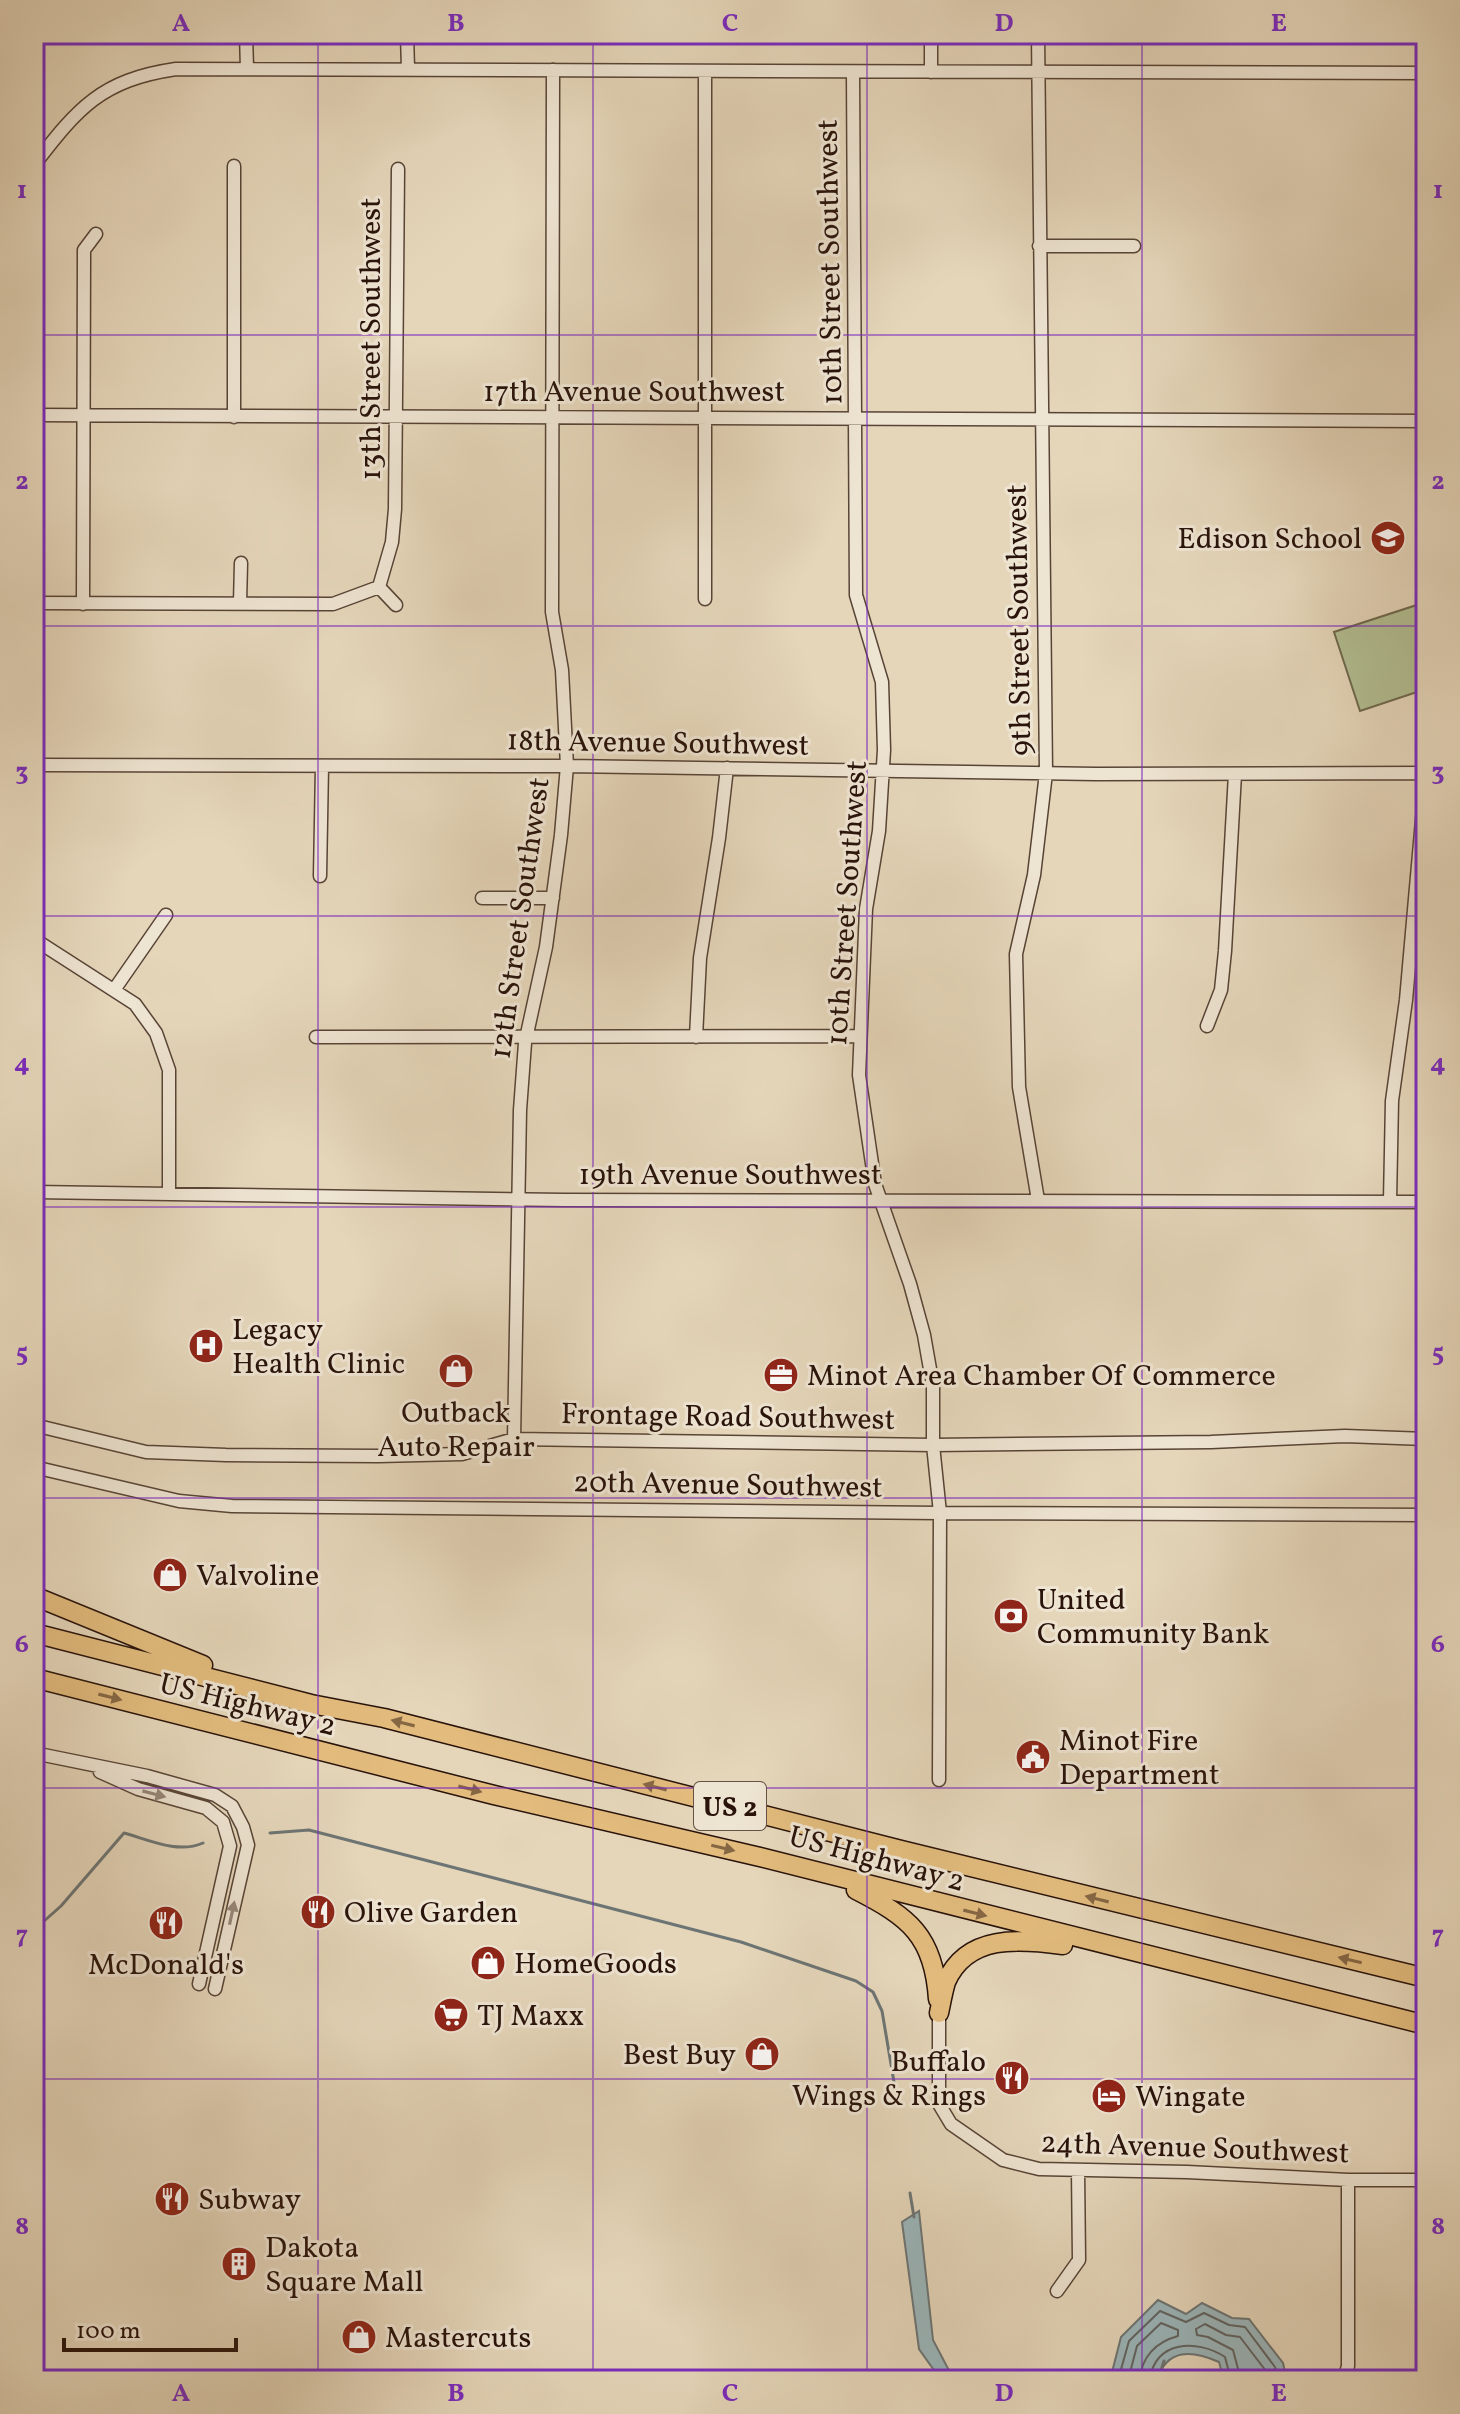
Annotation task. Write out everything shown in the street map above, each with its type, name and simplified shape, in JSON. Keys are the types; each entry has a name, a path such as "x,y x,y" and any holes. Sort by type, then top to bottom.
{"highway":[{"path":"34,1596 180,1657 311,1704"},
{"name":"US Highway 2","path":"34,1633 1426,1978"},
{"name":"US Highway 2","path":"34,1678 1421,2024"},
{"path":"822,1873 878,1901 916,1928 931,1958 939,2013"},
{"path":"939,2013 947,1982 964,1957 990,1943 1009,1940 1038,1942 1143,1955"}],"street":[{"path":"246,34 247,69"},
{"path":"407,34 408,69"},
{"path":"931,34 931,72"},
{"name":"9th Street Southwest","path":"1038,34 1046,773 1034,875 1016,954 1019,1087 1038,1200"},
{"path":"1424,34 1425,421"},
{"name":"12th Street Southwest","path":"514,1439 520,1110 526,1037 546,947 553,898 567,766 562,670 552,612 553,70"},
{"path":"34,165 68,122 110,89 144,74 166,71 1425,73"},
{"path":"705,71 705,599"},
{"name":"10th Street Southwest","path":"853,72 856,595 882,682 883,771 879,831 866,909 859,1075 867,1142 879,1200 910,1284 924,1335 933,1386 933,1445 940,1513 939,1780"},
{"path":"234,166 234,417"},
{"name":"13th Street Southwest","path":"379,587 392,542 395,509 398,169"},
{"path":"83,604 84,250 96,234"},
{"path":"1039,246 1134,246"},
{"name":"17th Avenue Southwest","path":"34,415 1425,421"},
{"path":"240,603 241,563"},
{"path":"34,603 333,604 379,587 396,605"},
{"name":"18th Avenue Southwest","path":"34,765 567,766 1046,773 1426,774"},
{"path":"320,876 322,766"},
{"path":"696,1037 700,958 727,768"},
{"path":"1207,1026 1221,990 1235,774"},
{"path":"1390,1201 1392,1101 1408,986 1426,774"},
{"path":"482,898 553,898"},
{"path":"114,990 166,915"},
{"path":"34,939 135,1004 156,1033 169,1070 169,1193"},
{"path":"316,1037 860,1036"},
{"name":"19th Avenue Southwest","path":"34,1192 518,1199 1426,1202"},
{"name":"Frontage Road Southwest","path":"34,1425 146,1452 226,1455 462,1454 514,1439 933,1445 1211,1442 1345,1436 1426,1439"},
{"name":"20th Avenue Southwest","path":"34,1467 179,1501 232,1506 1426,1515"},
{"path":"34,1753 147,1776 215,1795 232,1806 248,1845 215,1989"},
{"path":"82,1765 138,1789 206,1808 223,1822 230,1846 199,1984"},
{"name":"24th Avenue Southwest","path":"939,2013 939,2104 951,2124 1003,2160 1039,2169 1426,2180"},
{"path":"1057,2291 1079,2260 1078,2170"},
{"path":"1344,2380 1348,2366 1348,2180"}],"green space":[{"path":"1426,602 1426,689 1360,711 1334,632"}],"water":[{"path":"919,2211 933,2340 954,2380 941,2380 919,2349 902,2222"},
{"path":"1158,2300 1186,2314 1202,2303 1232,2318 1249,2319 1283,2363 1287,2380 1224,2380 1219,2362 1199,2355 1182,2354 1167,2362 1157,2380 1110,2380 1121,2337"},
{"path":"978,2371 1006,2380 954,2380"}],"waterway":[{"path":"270,1833 309,1830 741,1942 856,1981 873,1992 882,2011 895,2088"},
{"path":"34,1930 61,1906 124,1833 174,1847 203,1843"},
{"path":"910,2193 914,2217"},
{"path":"1158,2380 1164,2361"}],"place":[{"name":"Edison School","path":"1388,538"},
{"name":"Legacy Health Clinic","path":"206,1346"},
{"name":"Outback Auto Repair","path":"456,1371"},
{"name":"Minot Area Chamber Of Commerce","path":"781,1375"},
{"name":"Valvoline","path":"170,1575"},
{"name":"United Community Bank","path":"1011,1616"},
{"name":"Minot Fire Department","path":"1033,1757"},
{"name":"Olive Garden","path":"318,1912"},
{"name":"McDonald's","path":"166,1923"},
{"name":"HomeGoods","path":"488,1963"},
{"name":"TJ Maxx","path":"451,2015"},
{"name":"Best Buy","path":"762,2054"},
{"name":"Buffalo Wings & Rings","path":"1012,2078"},
{"name":"Wingate","path":"1109,2096"},
{"name":"Subway","path":"172,2199"},
{"name":"Dakota Square Mall","path":"239,2264"},
{"name":"Mastercuts","path":"359,2337"}]}
